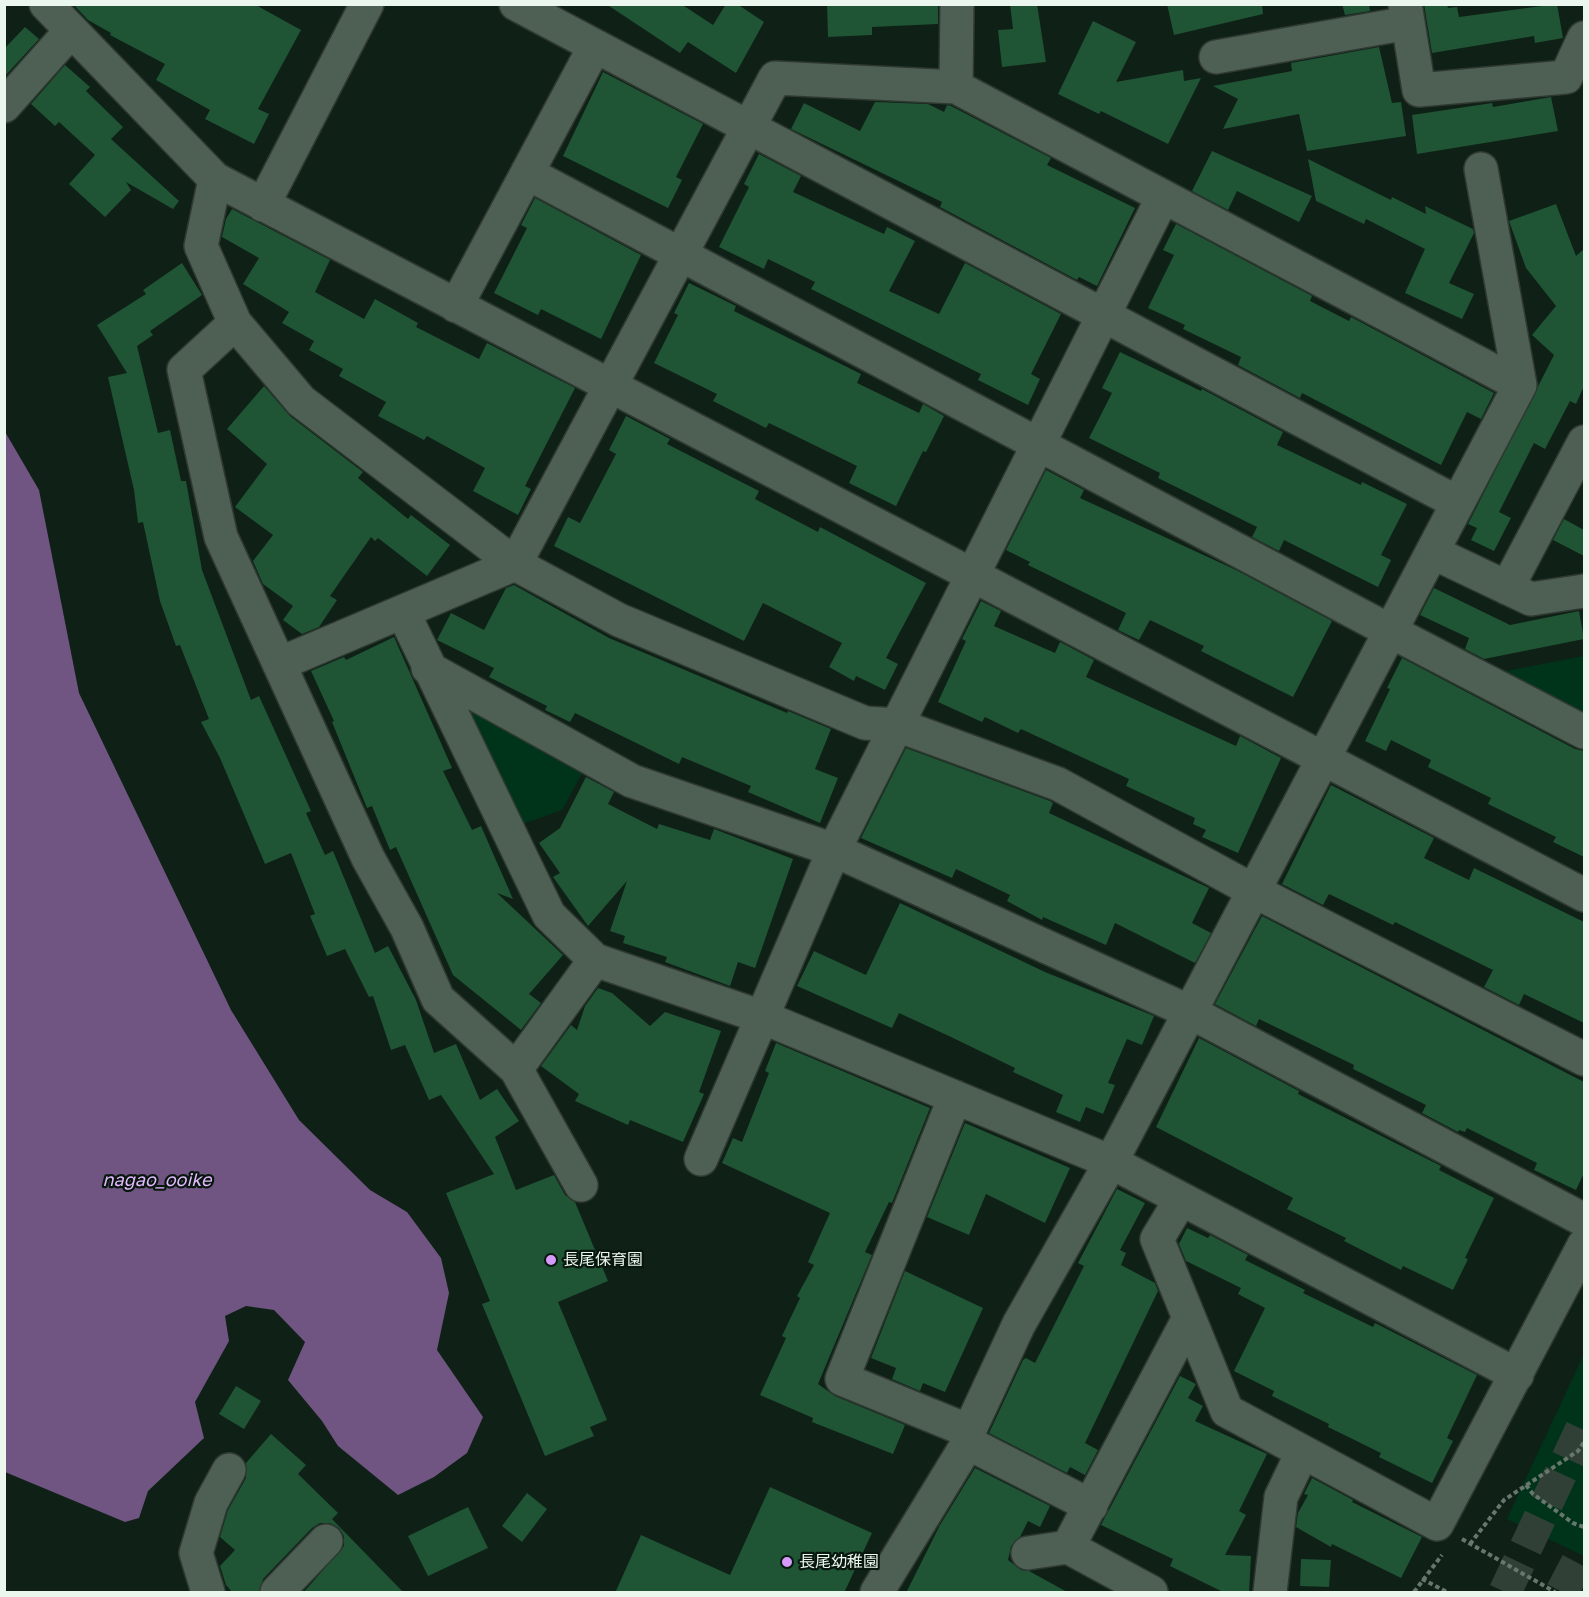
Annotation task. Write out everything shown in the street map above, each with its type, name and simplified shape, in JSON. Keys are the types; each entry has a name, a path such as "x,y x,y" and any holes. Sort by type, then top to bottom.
{"street":[{"path":"46,4 215,179 1584,895"},
{"path":"263,205 367,4"},
{"path":"516,4 1458,503"},
{"path":"956,87 957,4"},
{"path":"1216,57 1406,14 1419,90 1566,77 1584,38"},
{"path":"4,106 72,31"},
{"path":"456,306 595,46"},
{"path":"279,664 514,564 775,78 956,87 1520,385"},
{"path":"877,1593 968,1437 1019,1324 1111,1162 1520,385 1481,169"},
{"path":"527,173 1584,732"},
{"path":"215,179 201,246 236,323 301,401 514,564 629,625 865,723 897,725 1058,784 1254,891 1584,1059"},
{"path":"701,1159 834,850 1163,197"},
{"path":"236,323 184,370 221,537 368,858 407,928 438,999 516,1069 580,1185"},
{"path":"1507,588 1584,442"},
{"path":"1432,552 1531,599 1584,591"},
{"path":"403,612 549,915 595,960 762,1017 1111,1162 1517,1375"},
{"path":"428,668 632,781 834,850 1190,1012 1584,1220"},
{"path":"516,1069 595,960"},
{"path":"956,1097 842,1378 968,1437 1091,1506"},
{"path":"1181,1199 1157,1239 1188,1320 1227,1411 1437,1524 1584,1245"},
{"path":"1068,1547 1188,1320"},
{"path":"1270,1593 1281,1497 1302,1453"},
{"path":"208,1593 196,1553 211,1503 228,1470"},
{"path":"277,1593 326,1541"},
{"path":"1028,1552 1068,1547 1151,1593"}],"path":[{"path":"1470,1544 1504,1500 1578,1451 1584,1443"},
{"path":"1584,1443 1584,1451"},
{"path":"1526,1485 1533,1494 1573,1523 1584,1527"},
{"path":"1437,1524 1555,1593"},
{"path":"1422,1579 1447,1593"}],"green space":[{"path":"1584,656 1584,717 1501,672"},
{"path":"465,698 586,766 562,810 517,826 458,709"},
{"path":"1584,1354 1584,1556 1507,1519"}],"water":[{"name":"nagao_ooike","path":"4,430 39,490 79,693 231,1010 299,1120 370,1190 407,1212 441,1258 449,1293 437,1350 483,1417 467,1453 434,1477 398,1495 338,1446 322,1421 288,1380 305,1342 274,1310 246,1306 225,1316 229,1341 195,1402 204,1438 148,1491 139,1518 125,1522 5,1472"}],"building":[{"path":"73,4 254,4 301,30 258,109 269,114 254,144 205,119 210,110 156,80 165,64 110,35 111,33 88,20"},
{"path":"606,4 681,4 713,25 726,4 737,4 764,22 736,73 688,42 680,53"},
{"path":"827,4 938,4 938,24 872,27 872,35 828,37"},
{"path":"1010,4 1037,4 1046,62 1002,67 998,30 1013,29"},
{"path":"1167,4 1262,4 1263,14 1174,35"},
{"path":"1342,4 1369,4 1370,11 1345,15"},
{"path":"1424,4 1447,4 1448,8 1457,7 1459,17 1557,4 1563,38 1535,43 1534,36 1432,53"},
{"path":"1093,21 1136,42 1116,82 1183,70 1184,81 1201,78 1168,144 1101,111 1099,114 1058,94"},
{"path":"25,27 39,39 4,77 4,49"},
{"path":"1379,47 1392,103 1401,102 1406,136 1307,151 1299,114 1223,129 1238,99 1213,86 1292,71 1291,63"},
{"path":"65,65 90,87 86,91 123,127 111,139 179,201 173,209 126,182 131,190 105,217 69,184 95,155 59,122 55,126 31,104"},
{"path":"603,72 703,124 676,177 682,180 668,208 563,156"},
{"path":"1551,97 1558,131 1417,154 1412,115 1492,103 1493,107"},
{"path":"875,102 928,104 944,112 947,105 951,106 1051,158 1047,165 1135,208 1097,286 1079,277 1077,280 940,207 942,202 791,129 804,103 860,131"},
{"path":"1212,151 1312,196 1299,222 1237,191 1228,210 1192,191"},
{"path":"759,154 801,176 793,192 884,234 887,227 915,241 889,291 939,314 965,263 1061,314 1031,374 1040,379 1028,405 978,380 981,374 811,289 815,282 768,259 764,269 719,247 749,187 744,184"},
{"path":"1308,159 1391,200 1392,197 1426,214 1425,206 1473,229 1474,233 1449,283 1474,294 1462,319 1405,293 1425,249 1366,219 1364,224 1316,201"},
{"path":"535,198 641,255 601,339 541,309 538,315 494,293 527,228 521,225"},
{"path":"1556,204 1576,256 1584,249 1584,386 1576,404 1570,401 1545,449 1534,443 1499,512 1511,518 1494,551 1471,540 1477,528 1468,524 1554,355 1532,335 1556,306 1526,268 1509,221"},
{"path":"232,209 330,260 315,292 364,319 375,299 418,323 416,327 479,359 487,343 575,388 525,486 531,489 518,515 473,491 485,468 427,436 424,440 378,416 386,402 339,376 343,369 309,350 314,341 282,323 289,312 243,284 259,258 222,237 226,219"},
{"path":"1176,224 1312,296 1310,301 1349,321 1351,317 1494,393 1481,419 1467,412 1441,465 1302,393 1300,398 1238,365 1241,357 1183,329 1185,325 1148,308 1174,255 1163,250"},
{"path":"182,263 202,295 150,331 153,335 137,346 158,433 170,430 181,481 186,481 202,570 251,700 259,696 311,811 306,813 325,855 333,851 375,953 388,946 416,1000 434,1053 456,1044 480,1100 497,1089 519,1121 495,1137 516,1190 554,1175 565,1195 575,1202 608,1281 558,1302 607,1420 590,1427 594,1436 545,1456 482,1304 490,1301 446,1193 494,1174 441,1095 429,1100 405,1045 391,1050 373,996 369,997 345,949 327,956 310,916 315,914 291,853 265,864 220,758 201,722 209,719 180,645 176,646 160,601 143,522 138,523 134,490 108,377 127,373 97,325 146,294 143,290"},
{"path":"689,283 736,306 734,311 861,374 857,383 919,413 923,404 944,416 926,452 923,451 896,506 849,483 857,466 769,423 766,428 713,401 717,394 654,363 678,315 674,313"},
{"path":"1120,352 1201,391 1202,389 1283,432 1277,445 1407,504 1381,555 1391,560 1378,587 1284,540 1279,551 1252,537 1257,527 1158,478 1160,473 1089,438 1112,393 1102,388"},
{"path":"264,386 290,416 363,472 358,478 408,519 411,515 450,545 427,576 378,538 375,541 371,537 330,596 337,600 319,627 302,634 283,620 293,606 263,584 253,561 273,535 235,507 267,464 227,429"},
{"path":"626,416 670,439 667,444 759,491 755,499 818,532 820,527 926,583 886,658 898,664 885,690 856,676 854,681 829,667 842,643 763,603 744,641 554,546 568,517 580,523 616,454 609,450"},
{"path":"1046,470 1084,490 1080,498 1236,570 1332,621 1293,697 1201,651 1204,646 1150,620 1139,640 1118,630 1126,613 1028,565 1030,562 1006,550"},
{"path":"1564,519 1584,530 1584,556 1553,540"},
{"path":"514,585 609,638 787,713 788,711 831,729 815,769 838,778 820,823 748,792 751,786 682,757 679,764 575,713 570,722 545,710 547,706 489,677 494,668 437,640 451,613 484,630 506,588"},
{"path":"1434,588 1510,625 1579,611 1584,639 1484,659 1465,649 1469,638 1420,615"},
{"path":"981,601 1001,611 994,626 1055,653 1060,642 1094,660 1086,677 1236,746 1240,736 1281,758 1238,853 1202,837 1206,830 1193,824 1195,818 1126,786 1129,779 1021,729 1018,733 985,717 982,722 938,702 966,641 962,639"},
{"path":"394,637 452,768 443,771 472,830 481,826 513,899 497,893 563,955 529,994 541,1003 521,1030 453,975 396,847 390,850 372,806 367,808 332,722 334,721 311,671 344,657 346,660"},
{"path":"1402,658 1575,749 1584,751 1584,857 1553,842 1556,837 1488,804 1491,798 1428,767 1431,760 1391,740 1386,751 1365,741"},
{"path":"906,748 1050,801 1053,803 1049,813 1209,888 1192,923 1211,933 1195,963 1115,923 1106,945 1043,917 1042,920 1007,901 1010,895 956,869 952,878 861,838"},
{"path":"586,777 614,792 608,804 657,829 659,824 710,840 714,829 793,859 755,968 738,962 730,986 665,962 667,957 623,943 625,936 610,931 627,881 588,926 553,877 560,873 539,843 560,828"},
{"path":"1331,785 1434,838 1424,858 1469,880 1474,868 1584,922 1584,1023 1524,994 1519,1005 1484,987 1493,970 1395,922 1393,925 1329,894 1323,905 1282,884"},
{"path":"900,903 1045,972 1154,1016 1142,1045 1127,1039 1108,1083 1115,1085 1103,1114 1086,1107 1080,1122 1056,1112 1063,1095 1013,1072 1015,1068 899,1013 892,1028 797,986 814,951 866,975"},
{"path":"1262,916 1584,1082 1584,1173 1576,1190 1534,1170 1537,1163 1467,1128 1465,1132 1459,1130 1458,1132 1422,1113 1426,1105 1353,1069 1354,1065 1259,1019 1256,1026 1215,1004"},
{"path":"598,988 612,993 650,1026 665,1012 721,1031 699,1092 704,1094 683,1142 630,1120 628,1125 575,1101 579,1094 541,1066 571,1025 577,1030 585,1006"},
{"path":"1199,1038 1299,1091 1298,1094 1441,1166 1439,1170 1494,1198 1465,1258 1468,1259 1453,1290 1403,1266 1401,1270 1344,1241 1346,1238 1287,1209 1293,1198 1156,1127"},
{"path":"776,1043 930,1108 892,1203 889,1202 865,1252 872,1255 818,1384 835,1396 905,1425 893,1454 812,1422 813,1418 760,1395 786,1338 782,1336 800,1298 797,1296 814,1265 808,1262 830,1213 722,1163 733,1138 742,1142 769,1073 765,1071"},
{"path":"965,1123 1070,1168 1045,1223 986,1194 969,1235 927,1217"},
{"path":"1117,1189 1145,1203 1120,1250 1126,1253 1121,1265 1155,1283 1158,1291 1085,1443 1098,1450 1085,1475 1070,1467 1067,1473 989,1433 1023,1360 1026,1358 1035,1363 1084,1266 1078,1263"},
{"path":"1187,1228 1208,1238 1210,1235 1248,1255 1245,1260 1305,1290 1303,1293 1373,1327 1375,1323 1477,1375 1447,1438 1453,1441 1432,1483 1379,1457 1381,1453 1272,1396 1274,1391 1234,1371 1265,1308 1238,1294 1241,1288 1186,1261 1179,1244"},
{"path":"905,1271 983,1308 945,1392 923,1383 920,1391 892,1379 896,1368 871,1358"},
{"path":"1180,1376 1196,1384 1188,1398 1203,1406 1195,1421 1267,1454 1239,1511 1246,1515 1225,1555 1251,1556 1249,1593 1225,1593 1170,1566 1173,1559 1101,1525"},
{"path":"236,1386 261,1401 244,1429 219,1414"},
{"path":"271,1434 306,1465 298,1474 338,1513 332,1519 404,1593 303,1593 344,1546 344,1536 339,1528 330,1523 320,1523 312,1528 263,1579 259,1593 233,1593 226,1585 220,1566 235,1550 220,1537 228,1510 246,1478 246,1463"},
{"path":"975,1468 1050,1506 1040,1527 1028,1521 1020,1537 1011,1546 1008,1560 1021,1570 1029,1571 1069,1593 906,1593 940,1525"},
{"path":"1312,1478 1353,1500 1352,1502 1422,1537 1401,1578 1332,1544 1331,1547 1296,1527 1298,1513 1308,1495 1304,1494"},
{"path":"770,1487 872,1533 844,1593 615,1593 641,1535 730,1575"},
{"path":"527,1493 547,1509 522,1542 502,1526"},
{"path":"468,1507 488,1548 428,1576 408,1536"},
{"path":"1301,1559 1331,1560 1329,1587 1300,1586"}],"tunnel":[{"path":"1505,1592 1584,1424"},
{"path":"1562,1592 1584,1550"}],"place":[{"name":"長尾保育園","path":"551,1260"},
{"name":"長尾幼稚園","path":"787,1562"}]}
